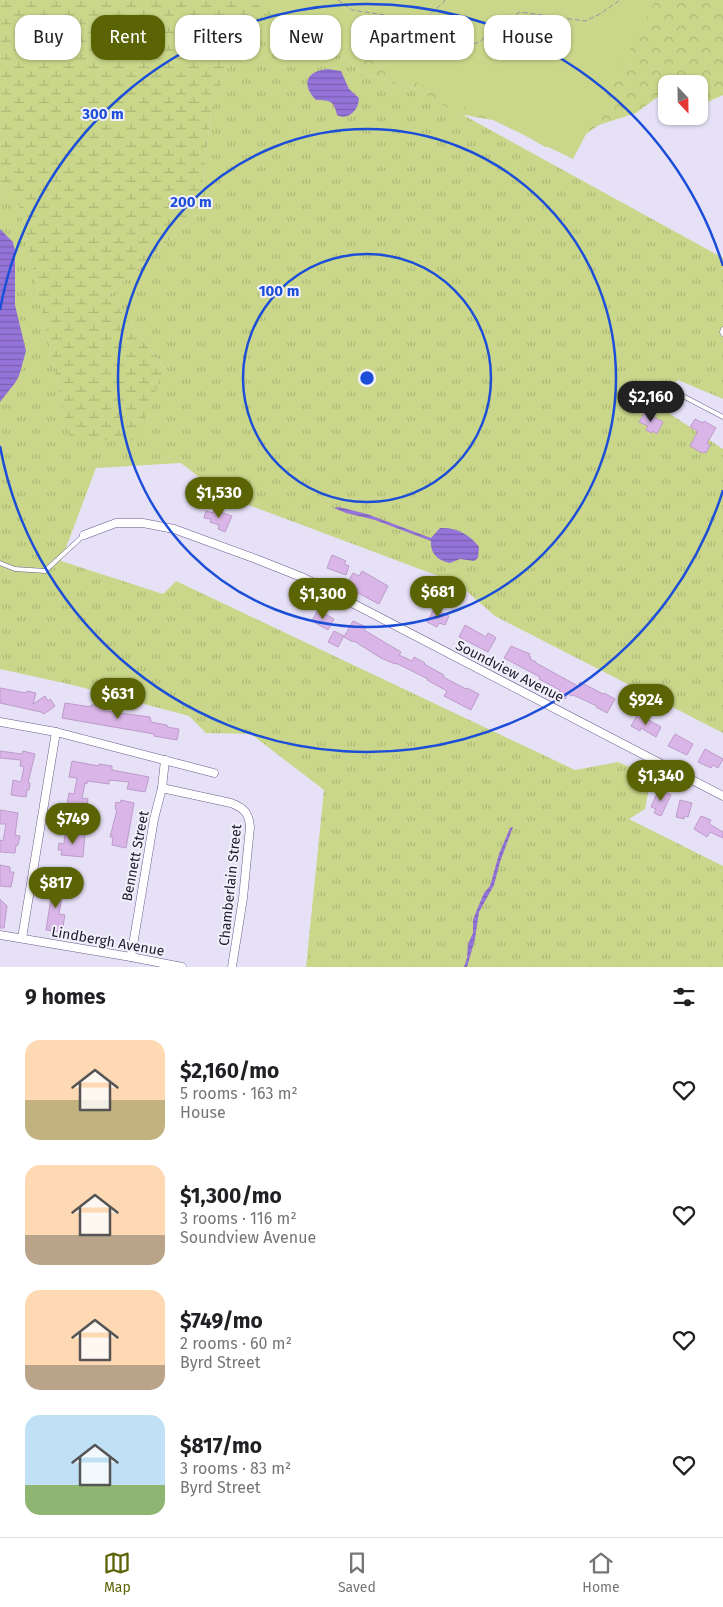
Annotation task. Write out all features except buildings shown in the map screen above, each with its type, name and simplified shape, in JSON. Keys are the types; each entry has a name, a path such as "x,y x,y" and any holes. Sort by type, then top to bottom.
{"street":[{"name":"Soundview Avenue","path":"84,535 116,523 143,523 174,529 256,558 296,575 723,796"},
{"path":"0,722 56,732 214,773"},
{"path":"22,938 56,732"},
{"name":"Bennett Street","path":"131,957 154,819 162,788 165,760"},
{"name":"Chamberlain Street","path":"162,788 231,803 242,808 247,813 250,827 243,898 232,967"},
{"name":"Lindbergh Avenue","path":"0,935 182,967"}],"lane":[{"path":"723,329 723,334"},
{"path":"679,394 723,417"},
{"path":"0,564 15,569 45,571 84,535"}],"path":[{"path":"338,0 352,10 384,15"},
{"path":"428,15 444,4 445,0"},
{"path":"474,44 481,41 496,26 520,12 585,21 600,14 620,0"}],"green space":[{"path":"0,0 295,0 300,15 270,15 270,18 250,11 248,15 175,15 175,60 231,60 211,110 200,212 109,295 164,368 137,441 70,439 16,192 3,189 0,196"},
{"path":"247,0 656,0 573,159 370,60 474,60 474,15 351,15 351,51 341,46 341,15 278,15"},
{"path":"295,0 723,0 723,95 708,102 708,75 658,75 658,97 636,113 599,125 565,148 545,147 503,122 459,114 416,89 364,73 341,56 341,15 300,15"},
{"path":"250,10 270,17 270,60 341,60 341,56 364,73 416,89 723,258 723,399 678,380 652,402 723,449 723,733 495,616 457,583 222,495 181,463 96,468 61,561 163,594 176,581 575,770 618,762 648,775 648,793 645,809 629,819 723,866 723,967 306,967 324,790 251,734 206,733 189,716 73,685 0,669 0,196 3,189 16,191 70,438 164,368 109,295 200,212 211,110 230,60 260,60 260,15 248,15"}],"shaded area":[{"path":"328,69 341,71 349,89 359,98 355,110 345,117 337,115 331,102 316,100 308,89 308,79 311,75"},
{"path":"0,229 13,242 15,251 15,305 26,351 19,376 0,402"},
{"path":"339,507 367,514 431,538 440,528 457,530 471,538 479,547 478,558 474,561 460,559 450,563 446,562 433,553 431,541 375,520 334,508"},
{"path":"513,827 494,885 479,912 475,939 467,967 464,967 468,944 473,933 473,920 484,893 490,886 499,854 510,828"}]}
